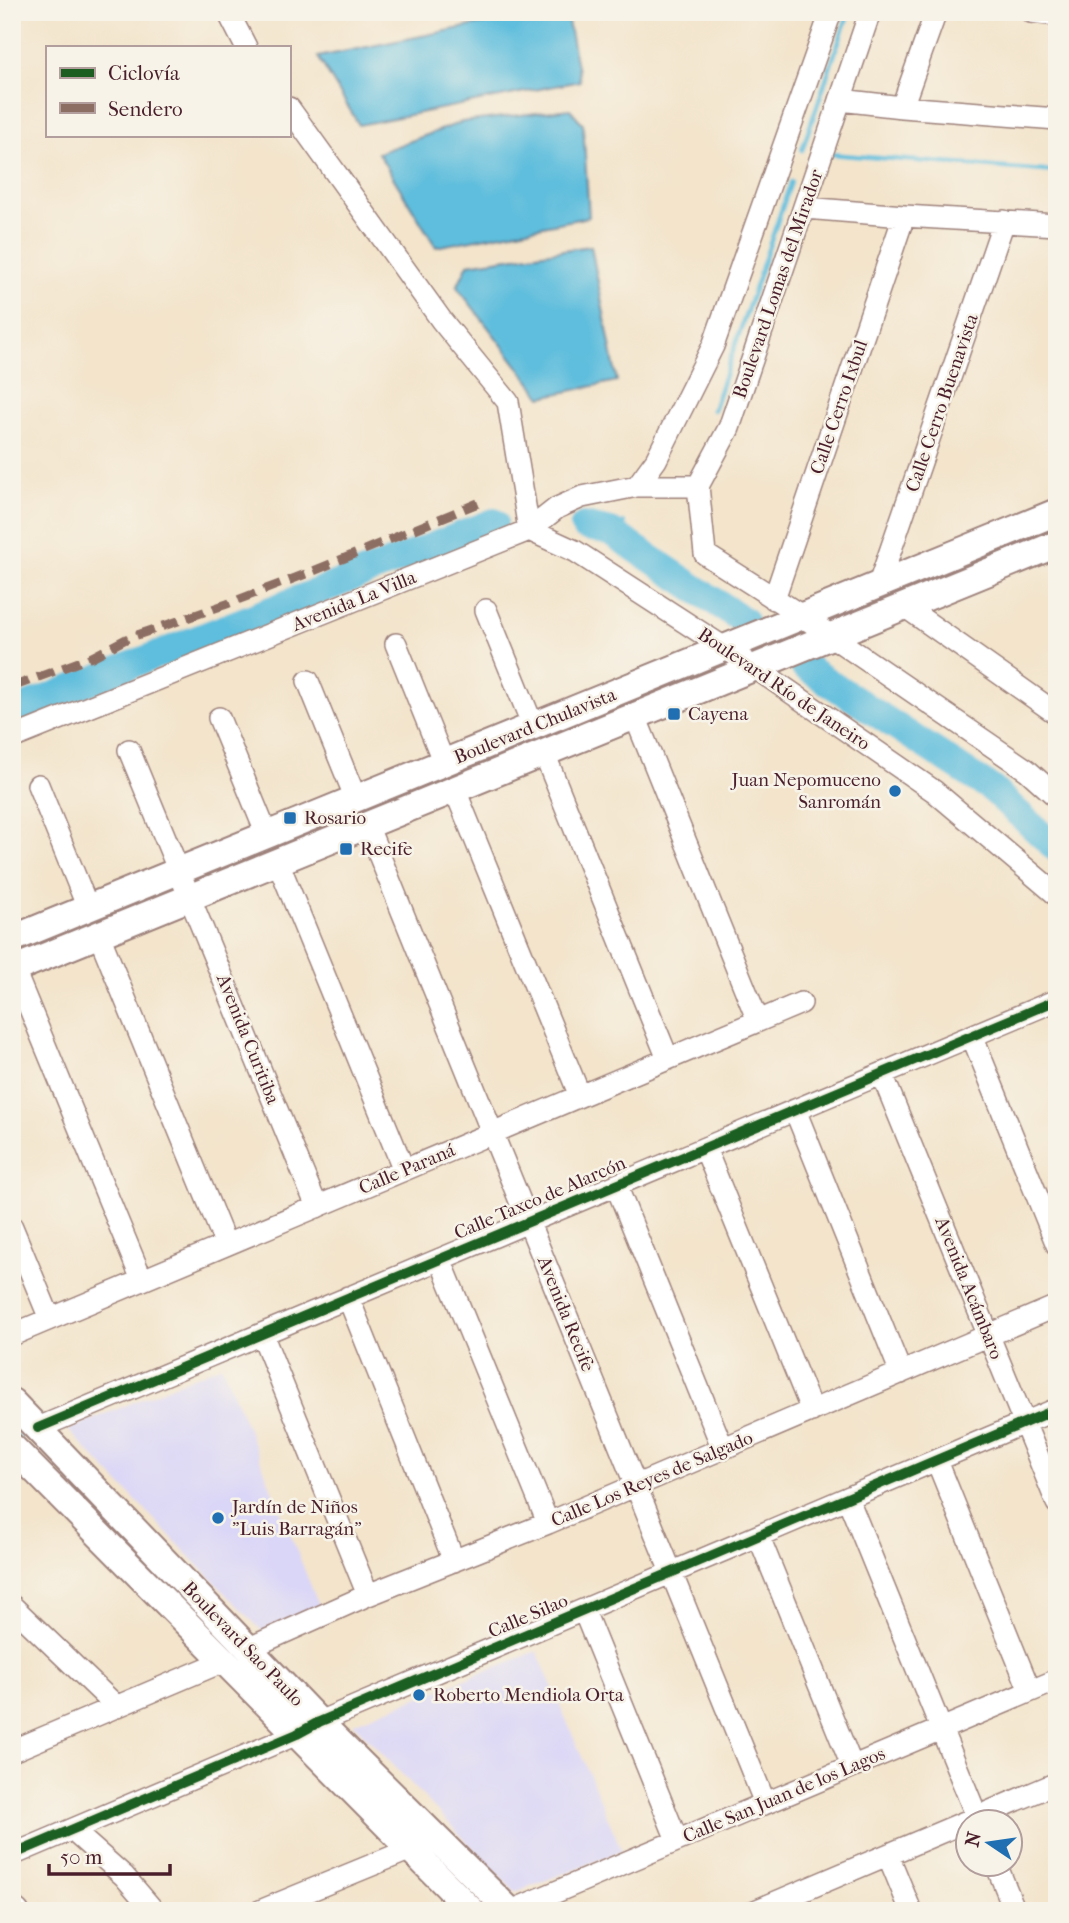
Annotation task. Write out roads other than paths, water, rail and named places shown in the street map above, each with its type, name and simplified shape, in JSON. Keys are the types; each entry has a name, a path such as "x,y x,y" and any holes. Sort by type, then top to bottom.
{"main road":[{"name":"Boulevard Chulavista","path":"12,939 1057,512"},
{"name":"Boulevard Chulavista","path":"13,970 1057,544"},
{"name":"Boulevard Sao Paulo","path":"12,1402 38,1428 236,1655"},
{"name":"Boulevard Sao Paulo","path":"12,1447 236,1655 308,1728 510,1911"},
{"name":"Boulevard Sao Paulo","path":"308,1728 411,1849 472,1911"}],"street":[{"path":"228,12 245,46"},
{"name":"Boulevard Lomas del Mirador","path":"637,486 656,460 713,346 831,12"},
{"name":"Boulevard Lomas del Mirador","path":"698,486 729,428 870,12"},
{"path":"902,107 936,12"},
{"path":"1031,12 1057,15"},
{"path":"840,100 1057,119"},
{"path":"290,109 442,321 508,402 530,530"},
{"path":"779,163 815,174"},
{"path":"805,208 1057,225"},
{"name":"Calle Cerro Ixbul","path":"774,598 904,216"},
{"name":"Calle Cerro Buenavista","path":"879,584 1004,221"},
{"name":"Avenida La Villa","path":"12,738 530,530 557,508 582,496 637,486 698,486"},
{"path":"698,486 705,554 802,616 1027,770 1057,797"},
{"name":"Boulevard Río de Janeiro","path":"530,530 575,551 754,667 934,791 1057,895"},
{"path":"904,606 1057,714"},
{"path":"486,610 533,726"},
{"path":"396,644 444,763"},
{"path":"308,681 356,799"},
{"path":"635,716 758,1021"},
{"path":"219,718 267,835"},
{"name":"Avenida Curitiba","path":"129,750 317,1207"},
{"path":"544,753 668,1059"},
{"path":"38,785 88,908"},
{"path":"455,790 580,1096"},
{"name":"Avenida Recife","path":"367,825 765,1803"},
{"path":"278,862 404,1170"},
{"path":"99,935 226,1245"},
{"path":"13,970 142,1280"},
{"name":"Calle Taxco de Alarcón","path":"38,1428 1057,1000"},
{"name":"Calle Paraná","path":"12,1335 801,1003"},
{"path":"972,1036 1057,1245"},
{"name":"Avenida Acámbaro","path":"882,1074 1057,1503"},
{"path":"795,1110 901,1373"},
{"path":"705,1148 812,1411"},
{"path":"616,1185 723,1448"},
{"path":"12,1227 50,1319"},
{"path":"440,1259 548,1523"},
{"path":"348,1297 454,1561"},
{"name":"Calle Los Reyes de Salgado","path":"14,1747 117,1707 368,1595 548,1523 1057,1306"},
{"path":"262,1334 368,1595"},
{"name":"Calle Silao","path":"12,1856 1057,1409"},
{"path":"937,1461 1030,1691"},
{"path":"848,1499 973,1808"},
{"path":"759,1537 852,1766"},
{"path":"12,1606 117,1707"},
{"path":"584,1611 677,1840"},
{"name":"Calle San Juan de los Lagos","path":"510,1911 1057,1680"},
{"path":"1002,1808 1057,1783"},
{"path":"755,1911 805,1901 888,1855 954,1829"},
{"path":"72,1830 124,1876 154,1911"},
{"path":"260,1911 411,1849"},
{"path":"888,1855 911,1911"},
{"path":"1002,1878 1015,1911"},
{"path":"12,1906 18,1911"}],"water":[{"path":"540,12 566,12 580,81 359,125 318,57"},
{"path":"570,109 583,124 589,217 436,247 378,153 462,122"},
{"path":"591,246 617,381 542,397 457,287 468,264"}],"waterway":[{"path":"802,150 849,12"},
{"path":"830,154 1057,172"},
{"path":"713,410 791,182"},
{"path":"12,712 494,522"},
{"path":"611,532 624,523"},
{"path":"584,526 611,532 744,621"},
{"path":"804,666 992,789 1057,849"},
{"path":"12,1431 19,1438"},
{"path":"479,1901 489,1911"}],"place":[{"name":"Cayena","path":"674,714"},
{"name":"Juan Nepomuceno Sanromán","path":"895,791"},
{"name":"Rosario","path":"290,818"},
{"name":"Recife","path":"346,849"},
{"name":"Jardín de Niños \"Luis Barragán\"","path":"218,1518"},
{"name":"Roberto Mendiola Orta","path":"419,1695"}]}
